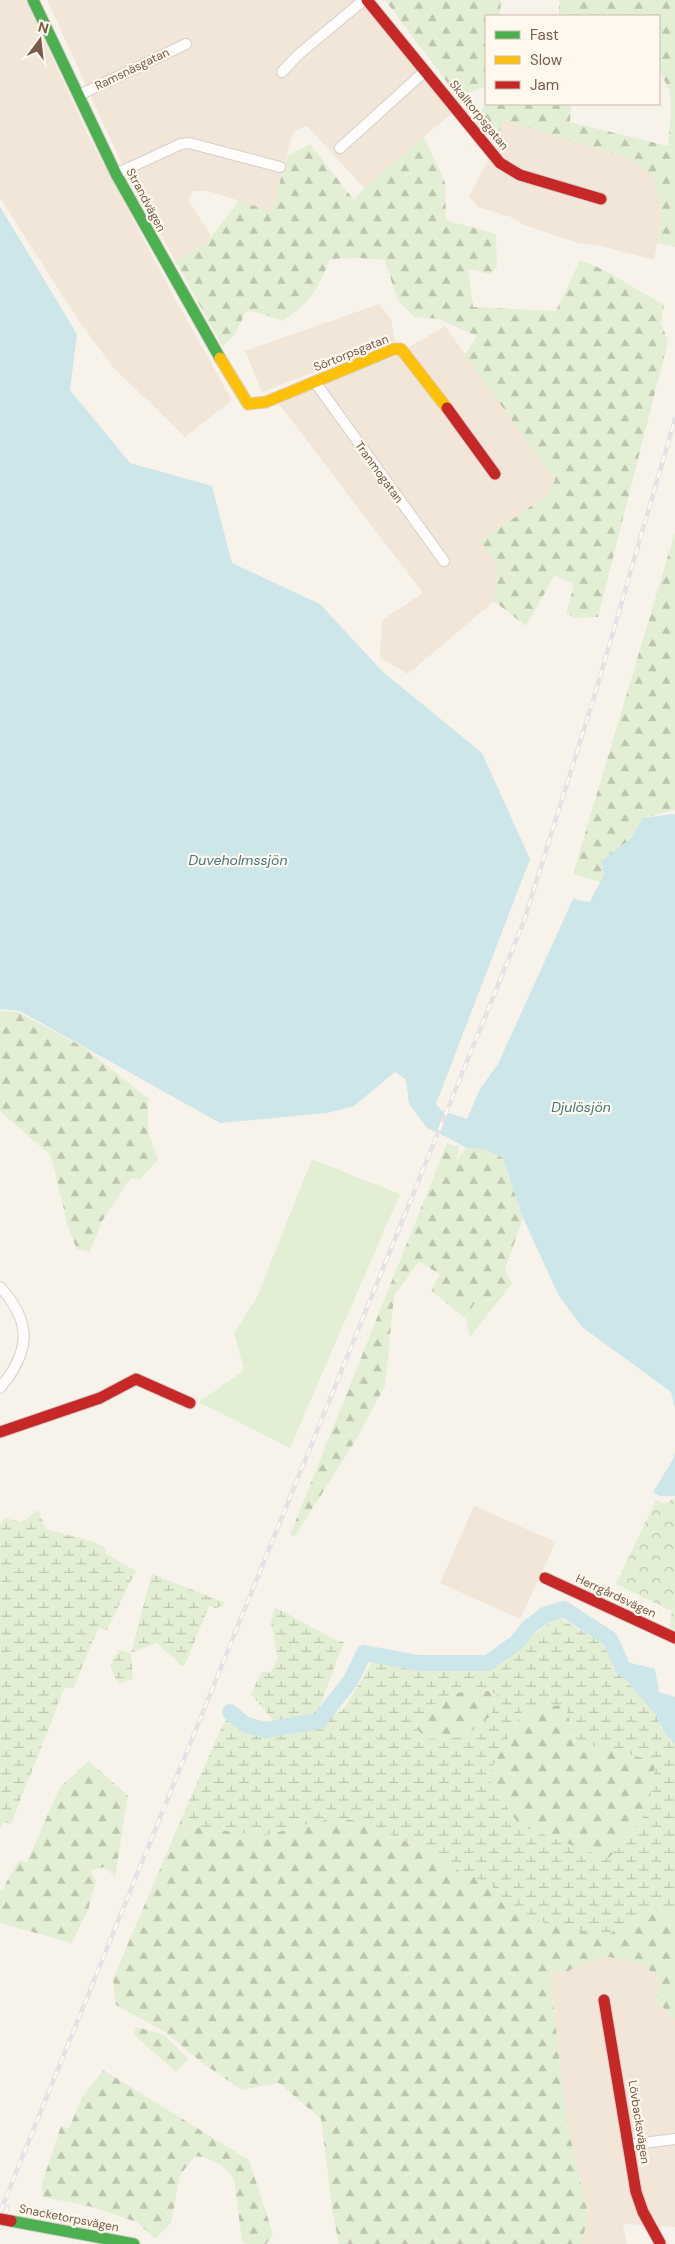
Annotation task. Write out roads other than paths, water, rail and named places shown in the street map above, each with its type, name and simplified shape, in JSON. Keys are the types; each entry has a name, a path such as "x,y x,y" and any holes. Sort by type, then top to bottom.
{"street":[{"name":"Strandvägen","path":"33,0 116,174 215,353 239,393 248,404"},
{"name":"Skalltorpsgatan","path":"282,72 299,54 366,0 482,142 509,170 601,199"},
{"name":"Ramsnäsgatan","path":"79,95 186,44"},
{"path":"340,148 424,72"},
{"path":"116,174 181,144 189,143 280,167"},
{"name":"Sörtorpsgatan","path":"248,404 266,402 394,350 401,350 406,353 495,474"},
{"name":"Tranmogatan","path":"315,382 444,561"},
{"path":"0,1287 17,1309 24,1332 20,1358 12,1374 0,1388"},
{"path":"0,1432 100,1398 136,1379 190,1403"},
{"name":"Herrgårdsvägen","path":"545,1578 675,1638"},
{"name":"Lövbacksvägen","path":"604,2000 636,2192 643,2212 662,2243"},
{"path":"628,2145 675,2139"},
{"name":"Snacketorpsvägen","path":"5,2220 134,2244"},
{"path":"646,2244 662,2243"}],"water":[{"name":"Duveholmssjön","path":"0,207 77,334 70,390 130,463 212,486 232,563 320,604 382,671 482,753 530,859 436,1104 441,1110 467,1119 480,1089 498,1064 573,899 590,902 604,874 601,861 632,838 642,818 675,814 675,1408 671,1392 582,1327 559,1296 523,1218 503,1158 484,1149 466,1148 427,1128 409,1104 406,1080 395,1072 354,1106 327,1113 220,1123 20,1011 0,1009"},
{"path":"675,1452 675,1496 660,1496 653,1492 672,1461"},
{"path":"627,1662 655,1669 659,1692 675,1697 675,1744 666,1734 655,1714 621,1674"}],"waterway":[{"path":"230,1712 246,1725 266,1730 319,1721 351,1680 364,1653 419,1663 488,1663 517,1642 529,1627 545,1615 564,1609 610,1639 623,1668"}],"railway":[{"path":"0,2212 524,921 595,694 675,419"},
{"path":"0,2228 8,2207"}],"water label":[{"name":"Djulösjön","path":"581,1107"}]}
